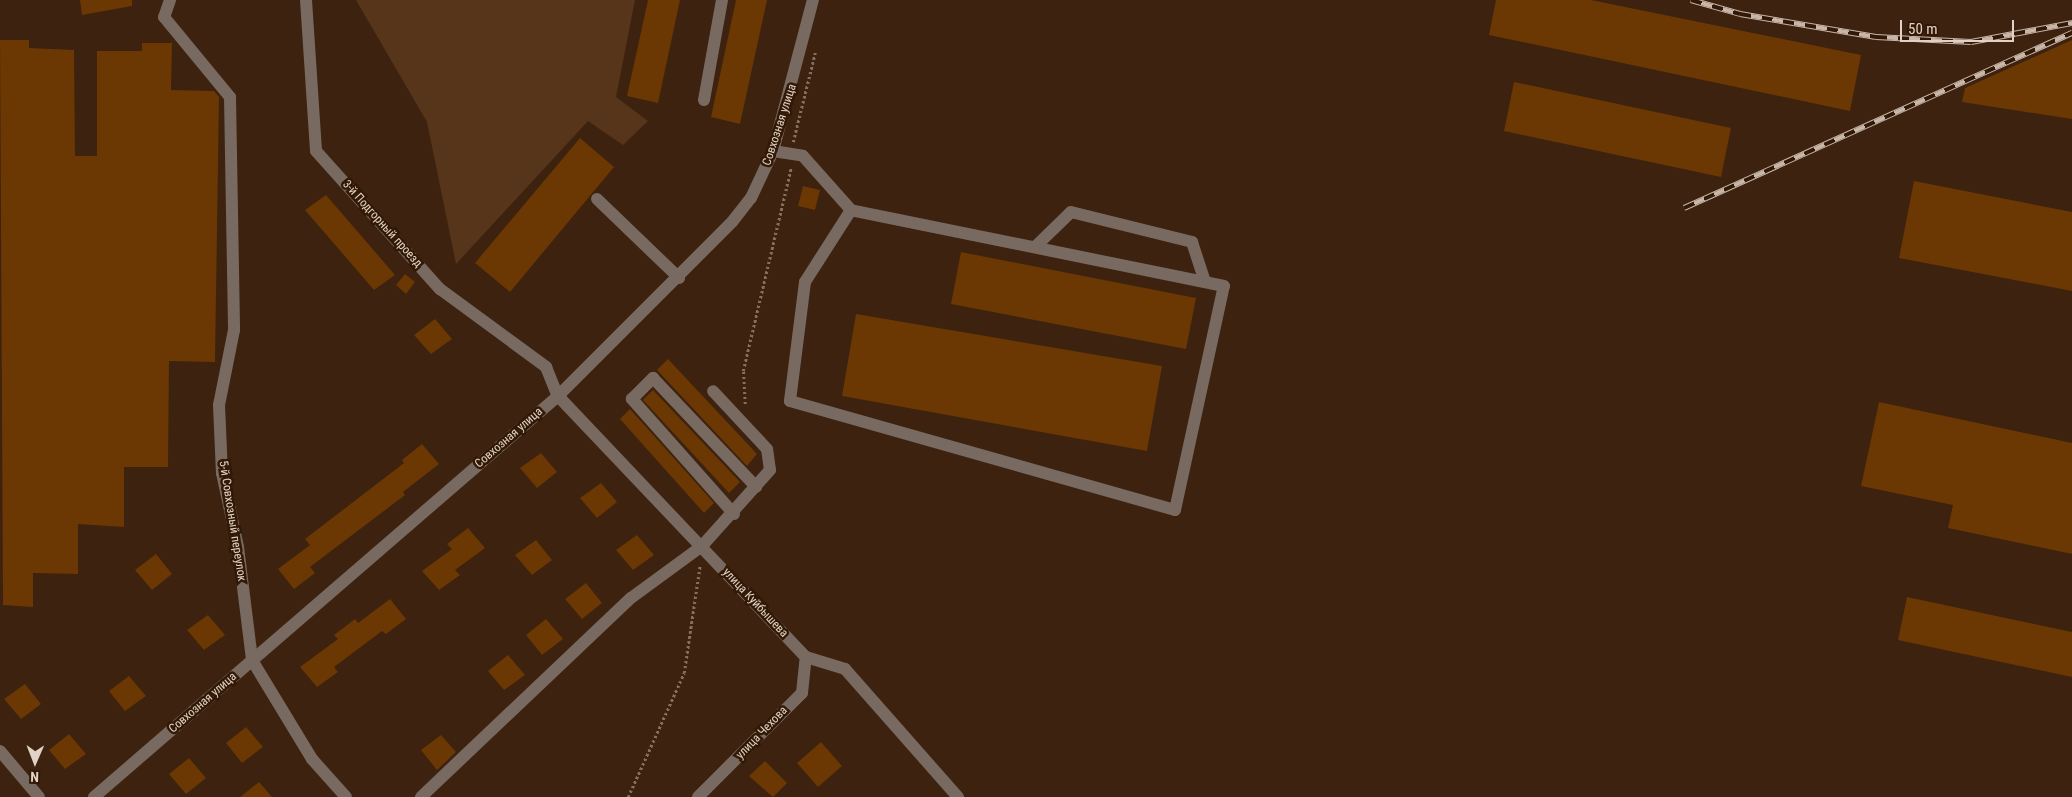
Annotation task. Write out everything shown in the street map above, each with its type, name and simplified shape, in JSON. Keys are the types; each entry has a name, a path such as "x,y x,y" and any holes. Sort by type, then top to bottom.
{"street":[{"name":"5-й Совхозный переулок","path":"170,0 164,17 230,97 234,330 220,415 222,473 238,547 252,660 312,758 346,797"},
{"name":"3-й Подгорный проезд","path":"306,0 316,151 440,289 546,367 558,396"},
{"path":"704,100 722,0"},
{"name":"Совхозная улица","path":"94,797 558,396 679,278 751,198 783,153 813,0"},
{"path":"783,153 803,156 851,210 1224,286 1175,510 790,401 805,282 851,210"},
{"path":"597,200 679,278"},
{"path":"1035,248 1071,212 1192,242 1205,282"},
{"path":"734,514 632,399 653,378 756,487"},
{"path":"421,797 631,598 702,546 734,514 770,470 767,449 713,391"},
{"name":"улица Куйбышева","path":"558,396 806,657 845,669 958,797"},
{"name":"улица Чехова","path":"698,797 802,693 806,657"},
{"path":"0,751 39,797"}],"path":[{"path":"746,428 743,370 783,153 795,139 816,46"},
{"path":"628,797 684,673 702,546"}],"shaded area":[{"path":"356,0 635,0 616,97 648,121 623,145 588,121 456,264 427,122"}],"building":[{"path":"80,0 132,0 132,6 82,15"},
{"path":"648,0 680,0 658,103 627,96"},
{"path":"736,0 767,0 740,124 711,117"},
{"path":"1496,0 1591,0 1861,55 1850,111 1489,35"},
{"path":"0,40 29,40 29,48 74,50 75,156 97,156 97,51 142,51 142,43 172,43 171,90 214,91 219,97 215,362 169,361 168,467 124,467 124,527 78,524 78,574 33,573 33,607 3,605"},
{"path":"2072,40 2072,119 1962,102 1965,88"},
{"path":"1514,82 1731,128 1721,177 1504,131"},
{"path":"580,138 614,167 510,292 475,263"},
{"path":"1914,181 2072,212 2072,291 1899,258"},
{"path":"803,186 820,190 815,210 798,206"},
{"path":"326,195 395,275 374,290 305,210"},
{"path":"961,252 1196,298 1186,349 951,304"},
{"path":"405,274 415,282 406,294 396,285"},
{"path":"856,314 1162,366 1147,451 842,396"},
{"path":"435,319 452,339 431,354 414,335"},
{"path":"668,359 757,454 747,466 657,370"},
{"path":"653,390 740,482 729,493 643,400"},
{"path":"1879,402 2072,443 2072,554 1948,528 1953,505 1861,486"},
{"path":"630,409 714,503 704,513 620,419"},
{"path":"422,444 439,464 403,492 405,495 310,567 315,573 294,589 278,569 310,545 305,539 404,463 402,460"},
{"path":"541,453 557,472 537,488 520,468"},
{"path":"601,483 617,502 597,518 580,498"},
{"path":"468,528 485,548 455,570 460,575 439,590 422,571 452,549 447,544"},
{"path":"637,535 654,555 633,570 616,550"},
{"path":"536,540 552,560 532,575 515,555"},
{"path":"156,554 172,574 152,590 135,570"},
{"path":"586,583 602,603 582,619 565,599"},
{"path":"1907,597 2072,632 2072,677 1898,640"},
{"path":"390,599 406,619 386,634 382,631 334,667 338,672 317,687 300,667 338,639 334,635 355,619 358,623"},
{"path":"208,615 225,635 204,650 187,630"},
{"path":"546,619 563,639 542,655 526,635"},
{"path":"508,655 525,675 504,690 488,671"},
{"path":"129,676 146,696 125,711 109,691"},
{"path":"25,684 41,704 21,719 4,699"},
{"path":"246,727 263,747 242,763 226,743"},
{"path":"69,734 86,754 65,769 49,750"},
{"path":"441,735 456,752 437,770 421,750"},
{"path":"821,742 842,766 818,787 797,763"},
{"path":"189,758 206,778 186,794 169,774"},
{"path":"765,761 787,783 773,797 749,776"},
{"path":"259,782 272,797 240,797"}],"railway":[{"path":"1691,0 1740,14 1876,37 1971,42 2072,23"},
{"path":"1684,208 2072,33"}]}
